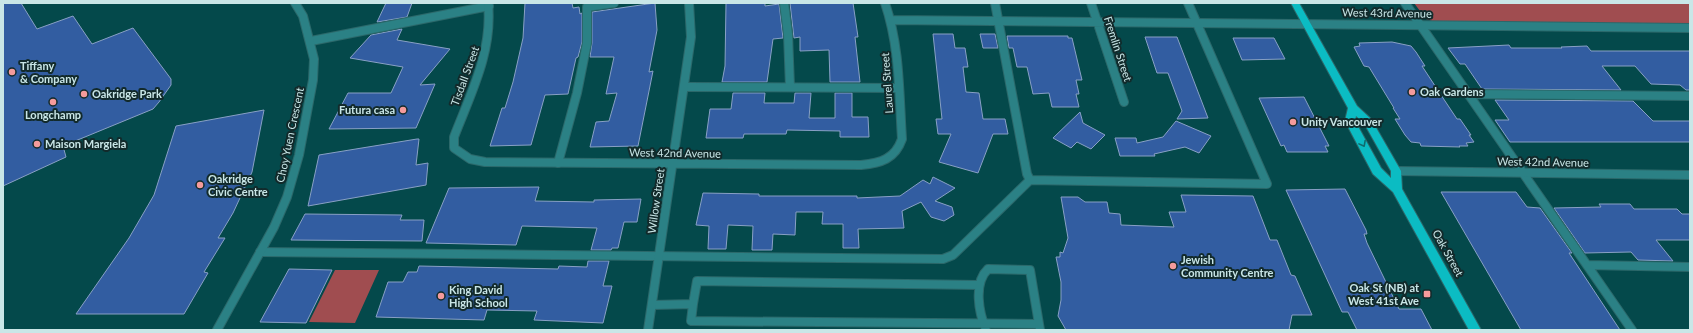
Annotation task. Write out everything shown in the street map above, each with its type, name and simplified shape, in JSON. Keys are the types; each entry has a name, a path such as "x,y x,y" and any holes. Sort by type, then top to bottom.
{"main road":[{"name":"Oak Street","path":"1296,3 1353,108 1368,121 1396,171 1397,189"},
{"name":"Oak Street","path":"1353,108 1350,121 1377,171 1397,189 1476,330"}],"street":[{"name":"Choy Yuen Crescent","path":"217,330 260,252 287,197 299,155 313,80 314,59 311,41 303,16 295,3"},
{"path":"558,163 577,93 588,43 587,7 614,3"},
{"name":"Willow Street","path":"648,330 685,87 691,37 689,3"},
{"path":"784,3 788,41 790,87"},
{"name":"Laurel Street","path":"885,3 892,20 895,39 902,139 897,152 890,158"},
{"path":"994,3 1027,174 1030,180"},
{"name":"Fremlin Street","path":"1092,3 1124,102"},
{"path":"260,252 943,259 953,255 1030,180 1267,184 1188,3"},
{"path":"1405,3 1632,330"},
{"path":"311,41 489,4"},
{"name":"Tisdall Street","path":"460,154 454,148 454,137 487,50 491,23 489,4"},
{"name":"West 43rd Avenue","path":"892,20 1690,28"},
{"path":"685,87 898,88"},
{"path":"1469,94 1690,96"},
{"name":"West 42nd Avenue","path":"460,154 470,159 485,162 861,166 877,164 890,158"},
{"name":"West 42nd Avenue","path":"1396,171 1690,175"},
{"path":"1587,265 1690,267"},
{"path":"979,285 697,281 691,321 984,327 1039,327 1030,270 988,269 982,274 979,285 984,327"},
{"path":"652,305 694,304"}],"shaded area":[{"path":"1414,3 1690,3 1690,24 1432,21 1426,19"},
{"path":"335,270 379,270 355,323 309,322"}],"building":[{"name":"Oakridge Park","path":"3,3 21,3 37,29 73,16 92,44 133,28 171,79 171,85 153,109 63,146 66,157 3,186"},
{"path":"386,3 412,3 407,17 377,22"},
{"path":"525,3 572,3 573,8 579,7 580,14 582,13 582,42 578,57 576,58 568,94 545,95 531,145 490,146 502,108 505,108 513,82 523,38"},
{"path":"655,3 657,30 649,72 653,71 638,146 590,147 596,122 609,121 617,93 606,94 614,57 590,57 592,43 592,12"},
{"path":"726,3 765,3 765,6 779,4 783,38 773,39 767,82 722,82 725,66"},
{"path":"790,3 853,3 858,37 855,37 860,82 830,82 829,50 800,51 800,37 794,38"},
{"path":"402,29 397,40 450,49 420,85 435,84 416,128 329,129 348,93 391,93 403,67 350,58 371,35"},
{"path":"933,34 953,34 955,48 965,48 968,67 963,67 966,92 979,93 983,119 1005,119 1008,134 993,134 978,173 939,162 951,134 938,134 936,119 942,119"},
{"path":"980,34 995,34 998,48 983,48"},
{"path":"1007,36 1068,36 1068,38 1072,38 1082,80 1076,80 1079,94 1076,94 1079,107 1052,107 1049,93 1033,94 1027,67 1017,67 1013,48 1009,48"},
{"path":"1145,37 1177,37 1208,118 1177,119 1182,111 1168,73 1157,73"},
{"path":"1233,38 1274,38 1285,59 1242,60"},
{"name":"Oak Gardens","path":"1392,42 1411,46 1416,52 1425,66 1422,66 1457,119 1460,119 1471,135 1469,135 1474,142 1466,143 1468,146 1459,146 1460,147 1421,146 1420,143 1411,142 1405,135 1395,119 1400,119 1394,108 1369,67 1364,66 1354,47 1360,46 1359,43"},
{"path":"1509,45 1511,48 1562,48 1561,47 1587,46 1591,51 1690,51 1690,90 1686,90 1680,85 1651,84 1635,66 1602,66 1621,90 1482,89 1465,64 1460,64 1448,48"},
{"path":"733,93 765,93 764,103 794,103 795,93 811,93 809,118 835,118 835,93 852,93 852,117 868,117 869,137 840,137 840,131 787,130 786,134 744,134 743,138 706,138 710,109 731,109"},
{"name":"Unity Vancouver","path":"1304,97 1329,146 1325,146 1328,152 1287,152 1284,145 1281,146 1259,98"},
{"path":"1495,100 1633,101 1653,121 1690,121 1690,142 1510,142 1495,120 1509,120"},
{"path":"264,110 252,172 233,213 218,238 225,238 204,272 208,273 184,314 76,314 129,238 154,195 176,126"},
{"path":"1080,112 1083,123 1105,135 1091,149 1077,142 1071,148 1053,138"},
{"path":"1176,121 1211,136 1199,153 1185,147 1154,154 1155,156 1120,156 1115,138 1136,138 1137,143 1163,137"},
{"path":"419,139 416,165 428,163 426,185 308,206 319,155"},
{"path":"933,177 955,188 935,201 952,207 954,215 944,221 931,217 921,202 902,211 904,228 858,229 859,248 843,248 843,224 822,224 823,212 796,212 795,235 773,234 772,250 752,250 753,226 728,225 726,249 708,249 709,226 696,225 703,193 759,194 759,196 857,196 857,198 900,196 923,180 930,184"},
{"path":"539,187 535,201 594,202 594,200 641,199 637,222 624,222 618,248 612,248 611,250 591,250 597,228 522,226 516,245 426,243 449,188"},
{"path":"1345,189 1366,230 1367,234 1364,234 1367,243 1399,309 1421,309 1432,330 1357,330 1348,312 1342,312 1286,190"},
{"path":"1441,192 1516,192 1527,207 1540,208 1572,253 1569,253 1620,330 1521,330"},
{"name":"Jewish Community Centre","path":"1181,195 1253,196 1270,240 1277,240 1291,275 1295,276 1312,315 1292,315 1289,330 1066,330 1058,316 1061,300 1061,282 1056,257 1060,257 1060,252 1063,253 1068,238 1061,197 1078,197 1085,202 1107,202 1109,213 1120,214 1121,225 1174,227 1169,212 1186,212"},
{"path":"1599,204 1630,204 1634,209 1677,209 1682,214 1690,214 1690,240 1656,240 1673,261 1638,260 1631,252 1585,253 1554,208 1601,207"},
{"path":"305,214 402,215 400,220 424,220 422,241 291,240"},
{"path":"588,261 609,261 603,286 612,286 603,323 534,320 537,311 487,310 484,320 376,317 388,282 403,282 408,272 417,272 419,266 558,269 559,266 587,267"},
{"path":"289,269 332,270 306,323 260,322"}],"place":[{"name":"Tiffany & Company","path":"12,72"},
{"name":"Oak Gardens","path":"1412,92"},
{"name":"Oakridge Park","path":"84,94"},
{"name":"Longchamp","path":"53,102"},
{"name":"Futura casa","path":"403,110"},
{"name":"Unity Vancouver","path":"1293,122"},
{"name":"Maison Margiela","path":"37,144"},
{"name":"Oakridge Civic Centre","path":"200,185"},
{"name":"Jewish Community Centre","path":"1173,266"},
{"name":"Oak St (NB) at West 41st Ave","path":"1427,294"},
{"name":"King David High School","path":"441,296"}]}
